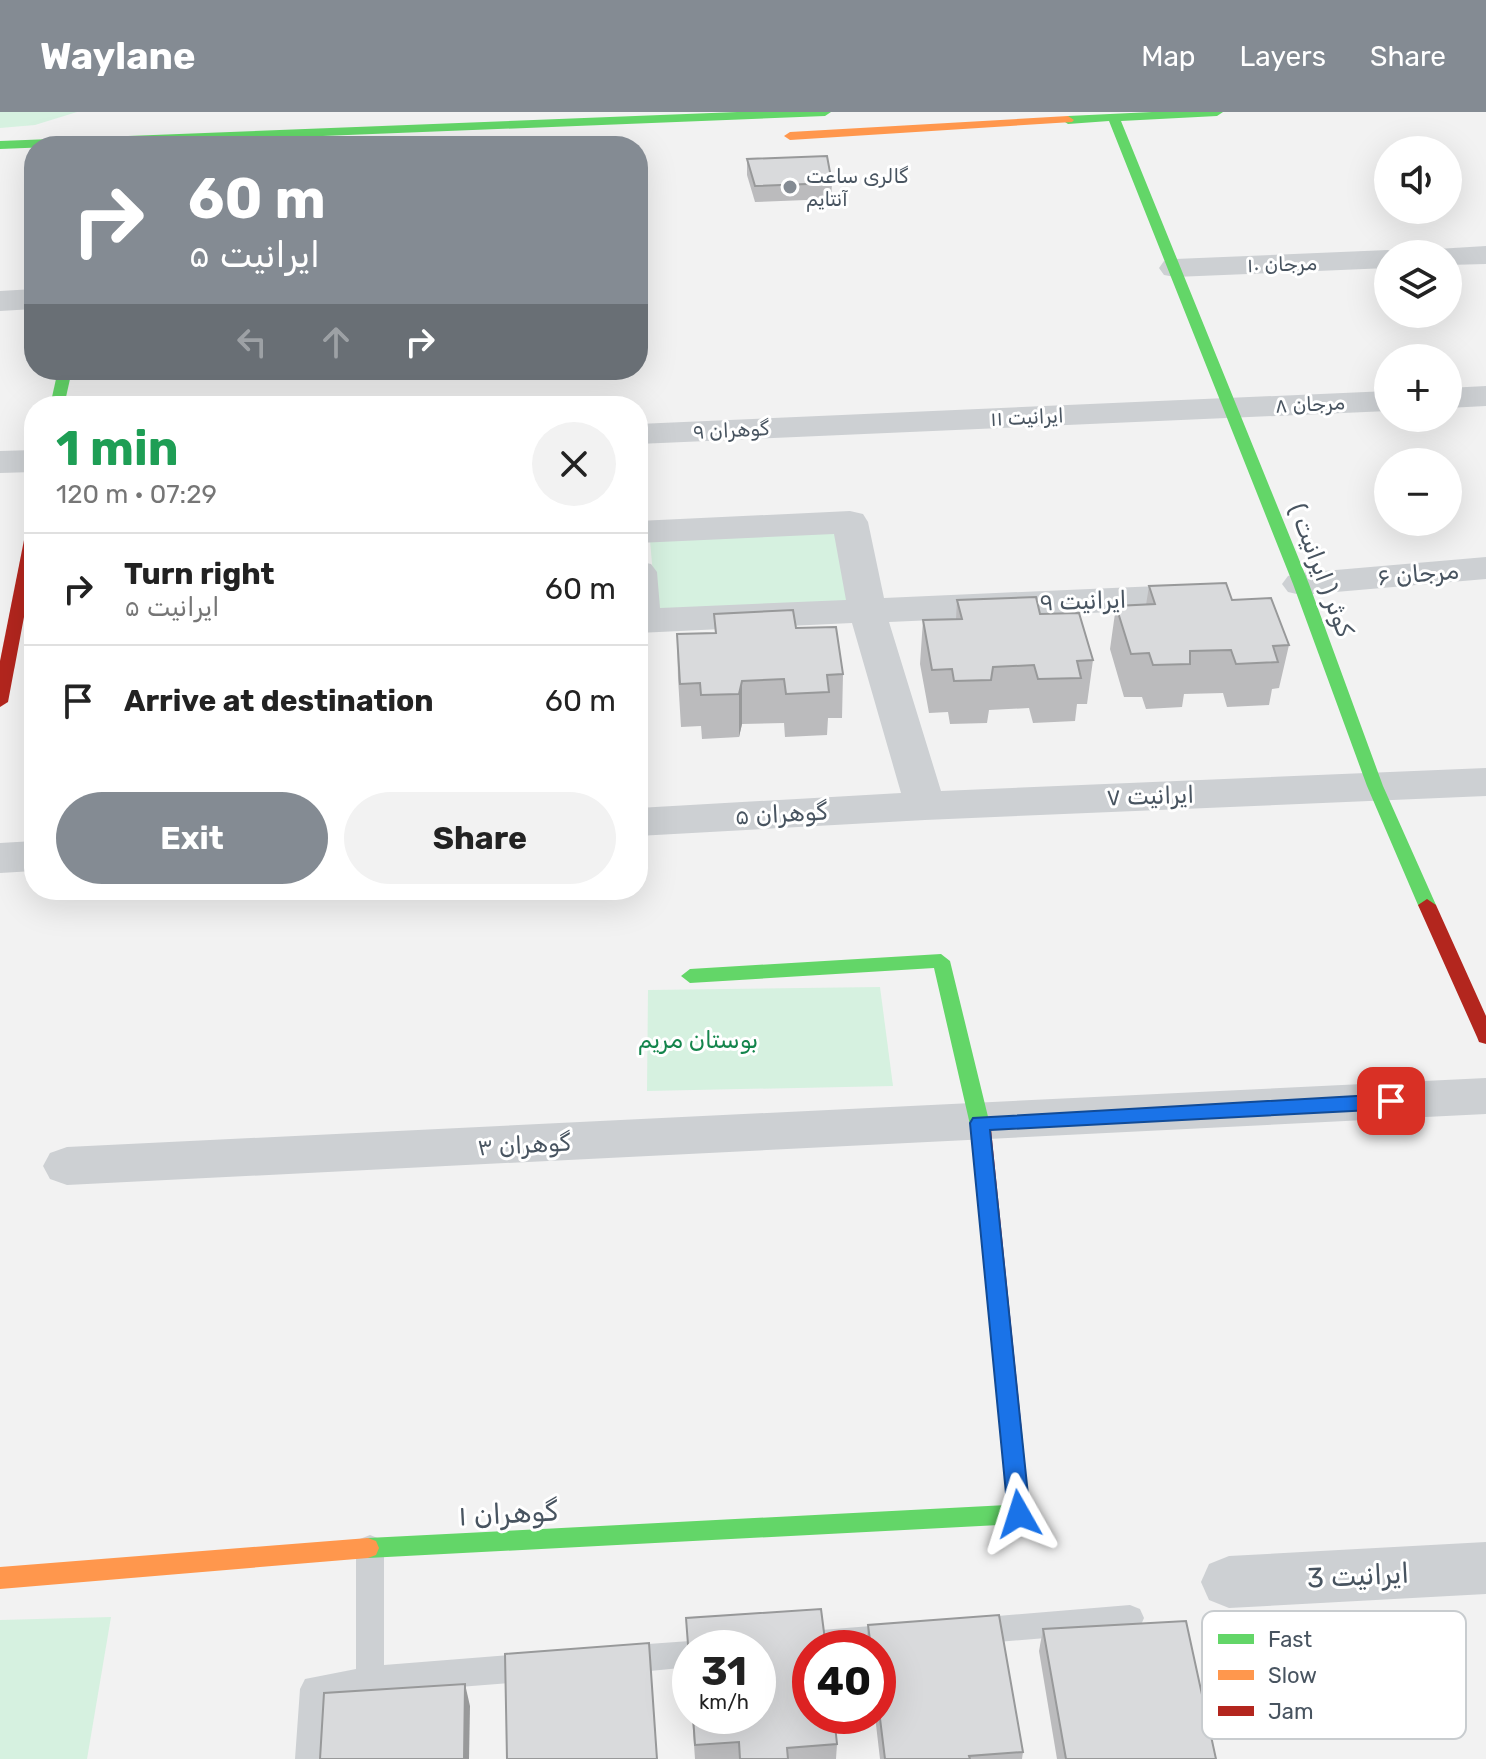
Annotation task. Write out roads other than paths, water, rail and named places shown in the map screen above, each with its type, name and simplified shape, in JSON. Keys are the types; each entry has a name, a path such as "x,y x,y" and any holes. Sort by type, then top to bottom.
{"street":[{"path":"174,136 825,112"},
{"path":"766,137 1217,112"},
{"name":"کوثر ( ایرانیت )","path":"1114,119 1232,407 1375,786 1486,1037"},
{"path":"0,145 24,144"},
{"path":"1462,256 1486,255"},
{"name":"مرجان ۱۰","path":"1175,268 1374,260"},
{"path":"0,301 24,300"},
{"path":"1462,397 1486,396"},
{"name":"مرجان ۸","path":"1232,407 1374,402"},
{"name":"ایرانیت ۱۱","path":"823,426 1232,407"},
{"name":"گوهران ۹","path":"648,434 823,426"},
{"path":"0,462 24,461"},
{"path":"648,532 850,522 867,610 925,806"},
{"name":"مرجان ۶","path":"1301,584 1486,568"},
{"name":"ایرانیت ۹","path":"648,621 1203,596"},
{"path":"0,702 22,659 24,637"},
{"name":"ایرانیت ۷","path":"925,806 1486,782"},
{"name":"گوهران ۵","path":"648,821 925,806"},
{"path":"0,858 24,857"},
{"path":"690,976 941,961 980,1123"},
{"name":"گوهران ۳","path":"67,1166 1486,1096"},
{"name":"گوهران ۱","path":"0,1578 370,1548 1019,1514 980,1123"},
{"name":"ایرانیت 3","path":"1229,1582 1486,1568"}],"lane":[{"path":"370,1548 370,1680"},
{"path":"776,1647 1130,1618"},
{"path":"599,1661 672,1655"},
{"path":"310,1759 315,1689 370,1680 568,1664"}],"place":[{"name":"گالری ساعت آنتایم","path":"790,187"}],"park label":[{"name":"بوستان مریم","path":"698,1040"}]}
